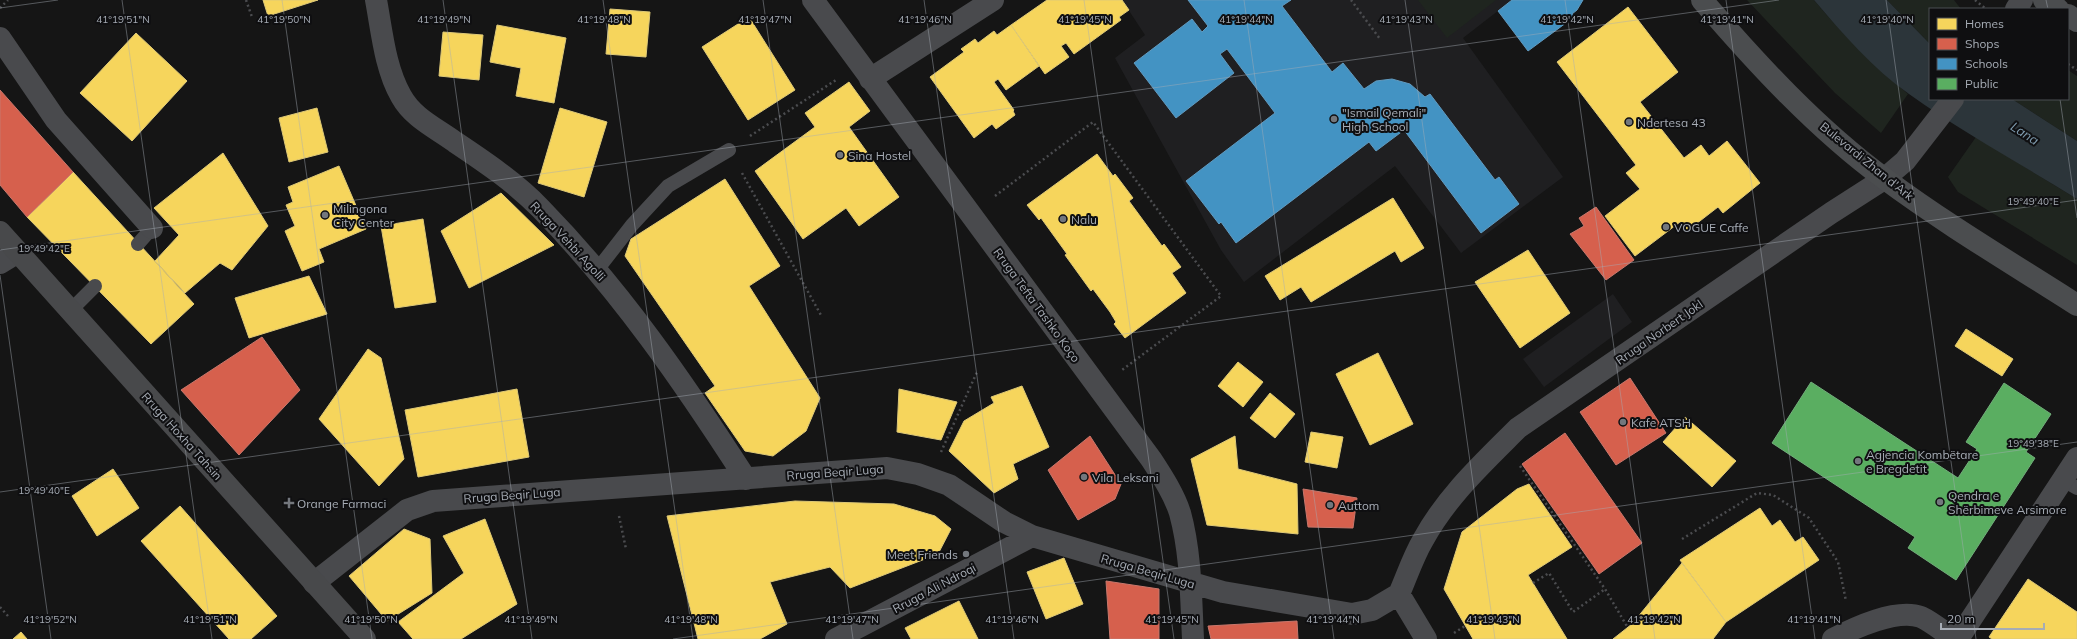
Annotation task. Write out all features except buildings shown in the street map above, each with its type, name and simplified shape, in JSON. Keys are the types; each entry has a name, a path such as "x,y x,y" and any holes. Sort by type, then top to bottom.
{"main road":[{"name":"Bulevardi Zhan d'Ark","path":"1702,0 1775,80 1818,123 1884,179 2077,305"},
{"name":"Rruga Hoxha Tahsin","path":"0,232 365,639"}],"street":[{"name":"Rruga Vehbi Agolli","path":"376,0 388,62 401,97 421,120 493,168 540,208 597,270 644,329 699,407 746,479"},
{"name":"Rruga Tefta Tashko Koço","path":"813,0 1151,459 1167,484 1180,513 1190,583 1193,639"},
{"path":"865,72 993,0"},
{"path":"0,38 56,120 145,236"},
{"name":"Rruga Norbert Jokl","path":"1400,594 1422,540 1450,500 1476,468 1504,443 1518,428 1884,179 1905,161 1952,100"},
{"path":"0,263 18,252"},
{"path":"1958,639 2070,484 2077,458"},
{"name":"Rruga Beqir Luga","path":"314,582 407,510 433,501 887,468 930,478 949,485 1004,522 1032,536 1190,583 1236,595 1352,614 1372,610 1400,594"},
{"name":"Rruga Ali Ndroqi","path":"836,639 1032,536"},
{"path":"1400,594 1426,639"},
{"path":"1842,634 1904,615 1921,617 1954,639"}],"lane":[{"path":"597,270 632,225 668,186 729,150"},
{"path":"70,311 95,286"}],"path":[{"path":"0,8 8,0"},
{"path":"246,0 252,17"},
{"path":"1351,0 1380,39"},
{"path":"1975,0 1985,8"},
{"path":"822,317 729,150 865,72"},
{"path":"970,214 1093,122 1221,296 1134,361"},
{"path":"930,478 977,372"},
{"path":"1504,443 1605,589 1628,628"},
{"path":"1682,539 1756,493 1773,494 1809,518 1838,562 1842,634"},
{"path":"1533,584 1549,573 1574,612 1605,589"},
{"path":"0,607 8,616"}],"shaded area":[{"name":"\"Ismail Qemali\" High School","path":"1122,0 1512,0 1463,38 1563,177 1461,253 1395,166 1244,282 1221,250 1115,58 1145,35"},
{"path":"1418,0 1496,0 1447,38"},
{"path":"1747,0 1814,0 1859,49 1908,94 1881,133 1835,93"},
{"path":"1887,0 1954,0 1960,8 1929,8 1929,43"},
{"path":"2069,71 2077,76 2077,141 2014,100 2069,100"},
{"path":"1976,137 2077,199 2077,265 1958,192 1948,177"},
{"path":"1613,294 1632,322 1544,387 1523,359"}],"water":[{"name":"Lana","path":"1814,0 1887,0 1929,43 1929,100 2014,100 2077,141 2077,199 1950,122 1895,84 1858,50"}],"place":[{"name":"\"Ismail Qemali\" High School","path":"1334,119"},
{"name":"Ndertesa 43","path":"1629,122"},
{"name":"Sina Hostel","path":"840,155"},
{"name":"Milingona City Center","path":"325,215"},
{"name":"Nalu","path":"1063,219"},
{"name":"VOGUE Caffe","path":"1666,227"},
{"name":"Kafe ATSH","path":"1623,422"},
{"name":"Agjencia Kombëtare e Bregdetit","path":"1858,461"},
{"name":"Vila Leksani","path":"1084,477"},
{"name":"Qendra e Shërbimeve Arsimore","path":"1940,502"},
{"name":"Orange Farmaci","path":"289,503"},
{"name":"Auttom","path":"1330,505"},
{"name":"Meet Friends","path":"966,554"}]}
